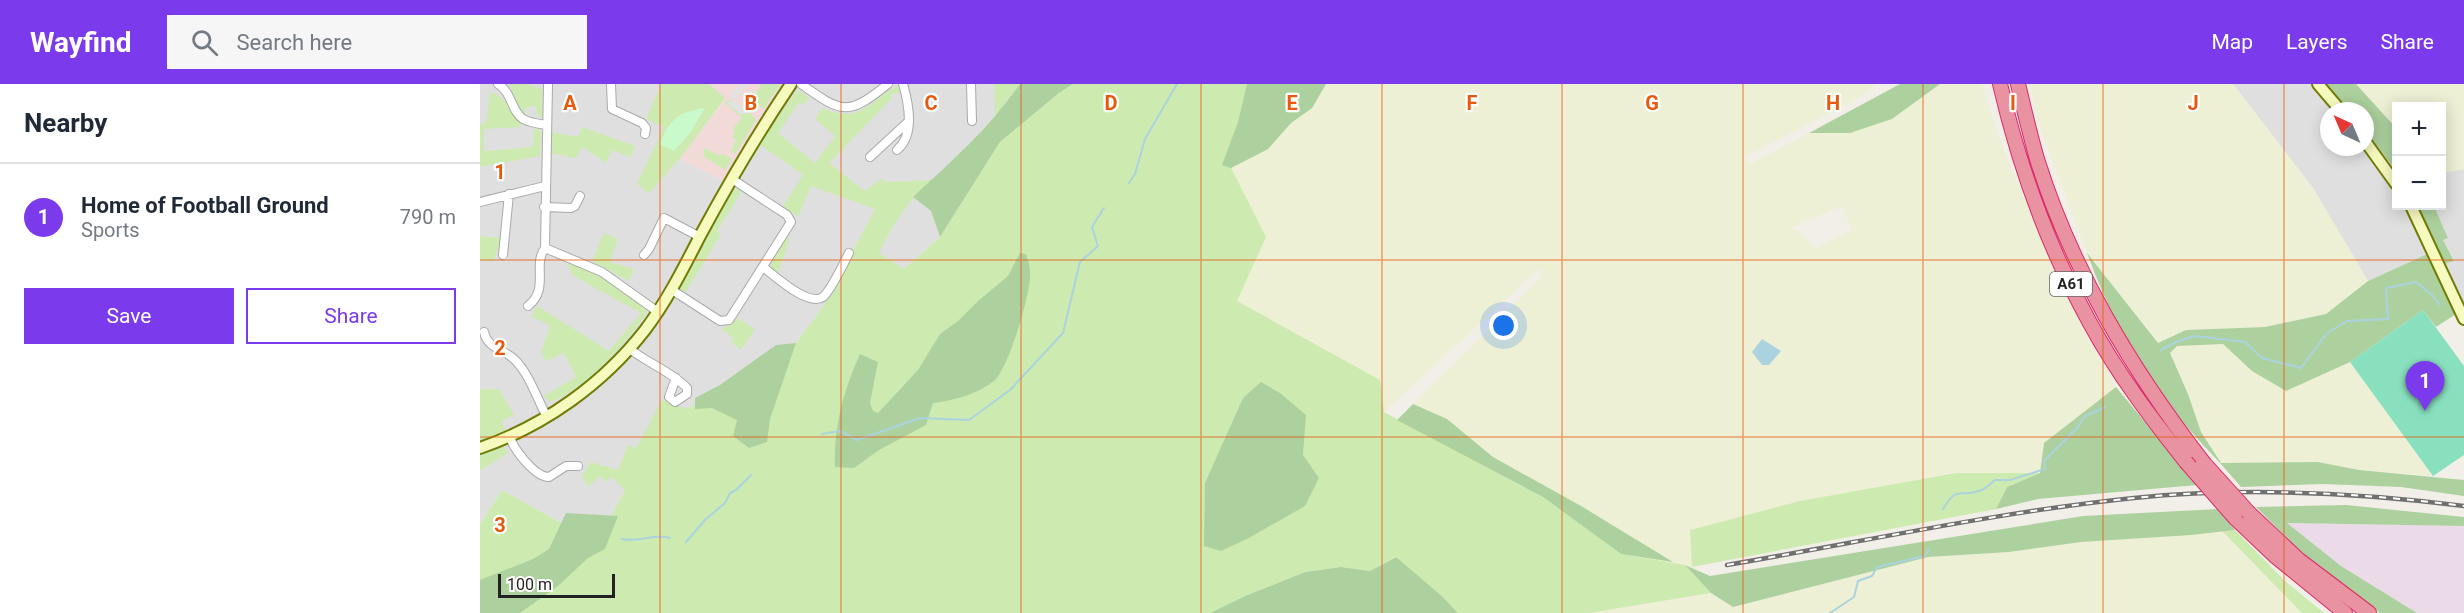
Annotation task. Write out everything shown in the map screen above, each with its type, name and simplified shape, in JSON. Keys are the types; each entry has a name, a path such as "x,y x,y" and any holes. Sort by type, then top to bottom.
{"highway":[{"name":"A61","path":"2000,84 2014,138 2036,202 2063,267 2090,323 2151,418 2235,518 2275,556 2345,613"},
{"name":"A61","path":"2018,84 2037,159 2080,269 2131,363 2164,412 2203,462 2249,513 2299,560 2369,613"}],"street":[{"path":"498,84 504,87 520,117 547,125"},
{"path":"528,306 539,290 540,255 545,248 548,84"},
{"path":"611,84 612,109 642,123 646,128 645,134"},
{"path":"480,448 510,437 547,417 601,377 630,349 672,290 732,179 791,84"},
{"path":"801,84 828,103 845,108 864,103 888,84"},
{"path":"897,150 907,139 909,121 903,84"},
{"path":"971,84 972,122"},
{"path":"2318,84 2333,102"},
{"path":"870,157 909,121"},
{"path":"2374,153 2392,177"},
{"path":"672,290 720,321 729,320 791,222 790,218 732,179"},
{"path":"480,202 545,186"},
{"path":"503,255 509,194"},
{"path":"544,207 571,208 580,196"},
{"path":"2413,210 2464,319"},
{"path":"644,255 650,249 666,215 700,237"},
{"path":"545,248 602,272 658,312"},
{"path":"763,267 802,295 815,299 824,296 849,253"},
{"path":"484,332 485,339 492,346 508,354 521,367 547,417"},
{"path":"630,349 645,361 676,378"},
{"path":"510,437 515,449 541,476 549,477 566,466 578,466"}],"shaded area":[{"path":"480,84 709,84 725,98 680,159 791,84 1020,84 1005,105 944,171 913,197 931,211 940,237 904,269 824,305 796,343 719,393 686,409 652,441 612,514 588,538 502,490 480,524"},
{"path":"709,84 791,84 729,184 679,159 725,99"},
{"path":"740,84 748,84 735,100 730,96"},
{"path":"2233,84 2311,84 2326,102 2320,102 2320,156 2370,156 2392,189 2392,210 2406,210 2427,254 2368,281 2313,188"},
{"path":"735,100 750,112 741,115 727,103"},
{"path":"2464,169 2464,306 2452,287 2443,264 2454,260 2443,240 2448,238 2436,210 2446,210 2446,172"},
{"path":"2286,523 2464,526 2464,613 2417,613 2341,566"}],"green space":[{"path":"509,84 529,84 542,89 543,118 538,116 535,106 525,108 526,115 521,113"},
{"path":"661,84 709,84 725,98 681,157 649,193 637,184 664,127 646,119"},
{"path":"761,84 781,84 764,108 757,106 753,99"},
{"path":"994,84 1020,84 995,116"},
{"path":"1020,84 1073,84 1000,142 940,237 931,211 913,197 983,129"},
{"path":"1073,84 1326,84 1312,108 1291,123 1268,149 1231,168 1266,237 1237,301 1380,380 1384,412 1543,497 1621,554 1685,565 1711,593 1589,613 1458,613 1443,597 1395,557 1370,571 1341,567 1305,572 1210,613 480,613 480,524 502,490 588,538 612,514 625,490 611,477 606,482 600,476 588,487 582,476 591,462 618,470 628,445 636,448 662,400 686,409 718,393 796,343 824,305 875,209 811,186 798,217 783,206 803,175 759,144 795,93 800,91 809,98 803,105 799,102 778,133 815,163 835,136 815,119 822,108 845,114 854,113 899,86 901,92 891,94 891,99 829,163 865,191 883,178 886,182 932,180 901,214 879,253 904,269 940,237 1000,142"},
{"path":"1247,84 1326,84 1312,108 1291,123 1268,149 1231,168 1222,165 1238,122"},
{"path":"1326,84 1877,84 1857,99 1745,157 1750,164 1809,133 1850,133 1892,119 1940,84 1982,84 2000,140 2064,293 2116,387 2044,443 2040,473 1956,473 1800,501 1690,530 1692,567 1621,554 1397,420 1541,277 1540,268 1384,412 1380,380 1237,301 1265,237 1231,168 1268,149 1291,123 1312,108","holes":["1842,206 1852,230 1816,248 1793,227"]},
{"path":"1900,84 1940,84 1892,119 1850,133 1809,133"},
{"path":"2029,84 2233,84 2313,188 2368,281 2326,314 2265,327 2186,330 2158,343 2087,253 2040,129"},
{"path":"2327,84 2356,84 2372,102 2342,102"},
{"path":"2356,84 2464,84 2464,169 2446,172 2446,102 2392,102 2392,124"},
{"path":"490,92 505,101 521,125 520,127 484,129 484,151 533,147 534,129 540,130 541,133 540,156 480,167 480,123 486,124"},
{"path":"729,100 731,102 728,103 750,112 756,120 735,154 731,151 736,140 732,138 735,131 732,130 742,118 725,103"},
{"path":"2374,104 2392,124 2392,166 2374,142"},
{"path":"705,108 690,133 674,151 659,144 676,118 687,112"},
{"path":"582,127 635,146 631,157 611,150 606,163 582,147 576,158 550,153 551,132 578,137"},
{"path":"705,148 732,159 725,170 703,155"},
{"path":"731,190 742,191 717,231 721,234 686,292 680,289 680,285"},
{"path":"2419,210 2436,210 2448,238 2443,240 2454,261 2443,264"},
{"path":"604,233 618,239 610,262 634,269 629,281 592,261"},
{"path":"480,236 501,238 494,261 480,261"},
{"path":"786,237 790,238 778,273 771,268 771,264"},
{"path":"1020,253 1026,254 1030,268 1030,282 1012,347 1000,374 994,381 965,396 933,403 926,425 879,450 854,468 835,467 836,438 841,409 860,354 878,362 870,403 873,411 878,413 918,370 940,334 1008,276"},
{"path":"2087,253 2158,343 2186,330 2265,327 2326,314 2368,281 2427,254 2456,314 2436,327 2423,310 2350,362 2286,391 2252,371 2223,344 2177,346 2170,353 2201,432 2221,463 2318,462 2359,470 2464,480 2464,496 2401,487 2323,484 2241,487 2183,422 2153,383 2111,311"},
{"path":"567,261 612,281 634,297 647,312 617,351 590,377 562,397 549,402 544,396 576,377 564,353 546,361 541,352 550,325 531,317 537,306 609,351 641,313 572,275"},
{"path":"2423,310 2464,366 2464,455 2433,476 2350,362"},
{"path":"737,318 755,329 741,350 731,342 732,337 721,329 731,325"},
{"path":"796,343 770,419 767,442 749,448 733,436 737,420 712,408 695,409 695,398 720,385 776,345"},
{"path":"2223,344 2252,371 2286,391 2350,362 2433,476 2359,470 2318,462 2221,463 2201,432 2170,353 2177,346"},
{"path":"1261,382 1280,393 1306,415 1303,455 1319,478 1305,506 1221,551 1204,546 1205,483 1243,398"},
{"path":"2116,387 2197,485 2038,499 1996,509 2007,487 2040,473 2044,443"},
{"path":"480,389 499,389 514,415 502,421 506,431 480,443"},
{"path":"1413,404 1447,419 1493,457 1581,506 1673,562 1621,554 1543,497 1397,420"},
{"path":"502,446 509,452 480,471 480,452"},
{"path":"1956,473 2040,473 2007,487 1996,509 1692,567 1690,530 1800,501"},
{"path":"2346,505 2464,517 2464,526 2287,523 2341,566 2417,613 2380,613 2310,561 2256,507"},
{"path":"2218,509 2235,530 2081,542 2009,552 1928,557 1733,607 1711,593 1685,565 1710,576 2083,516"},
{"path":"566,513 618,516 605,549 588,558 558,586 520,613 480,613 480,580 533,559 549,549"},
{"path":"2235,530 2284,580 2324,613 2302,613 2222,531"},
{"path":"2221,531 2302,613 1590,613 1711,593 1733,607 1928,557 2009,552 2081,542"},
{"path":"1396,557 1443,597 1458,613 1210,613 1305,572 1341,567 1370,571"}],"water":[{"path":"1762,339 1781,351 1769,365 1762,365 1752,352"}],"waterway":[{"path":"1129,183 1135,174 1145,139 1177,84"},
{"path":"822,434 840,431 857,440 920,418 969,420 1010,390 1063,333 1080,262 1098,246 1092,227 1104,208"},
{"path":"2161,350 2178,341 2195,336 2245,342 2262,358 2301,368 2327,333 2347,321 2388,319 2386,288 2416,282 2440,305"},
{"path":"1943,509 1955,494 1972,493 1985,488 1995,480 2010,480 2045,469 2044,461 2077,428 2084,417 2105,407"},
{"path":"686,542 705,520 725,503 730,493 751,475"},
{"path":"622,539 670,538"},
{"path":"1830,613 1854,597 1858,581 1872,576 1877,567 1925,556 1929,549"}],"railway":[{"path":"1727,565 2032,511 2134,498 2258,492 2340,494 2464,506"}],"place":[{"name":"Home of Football Ground","path":"2425,411"}]}
